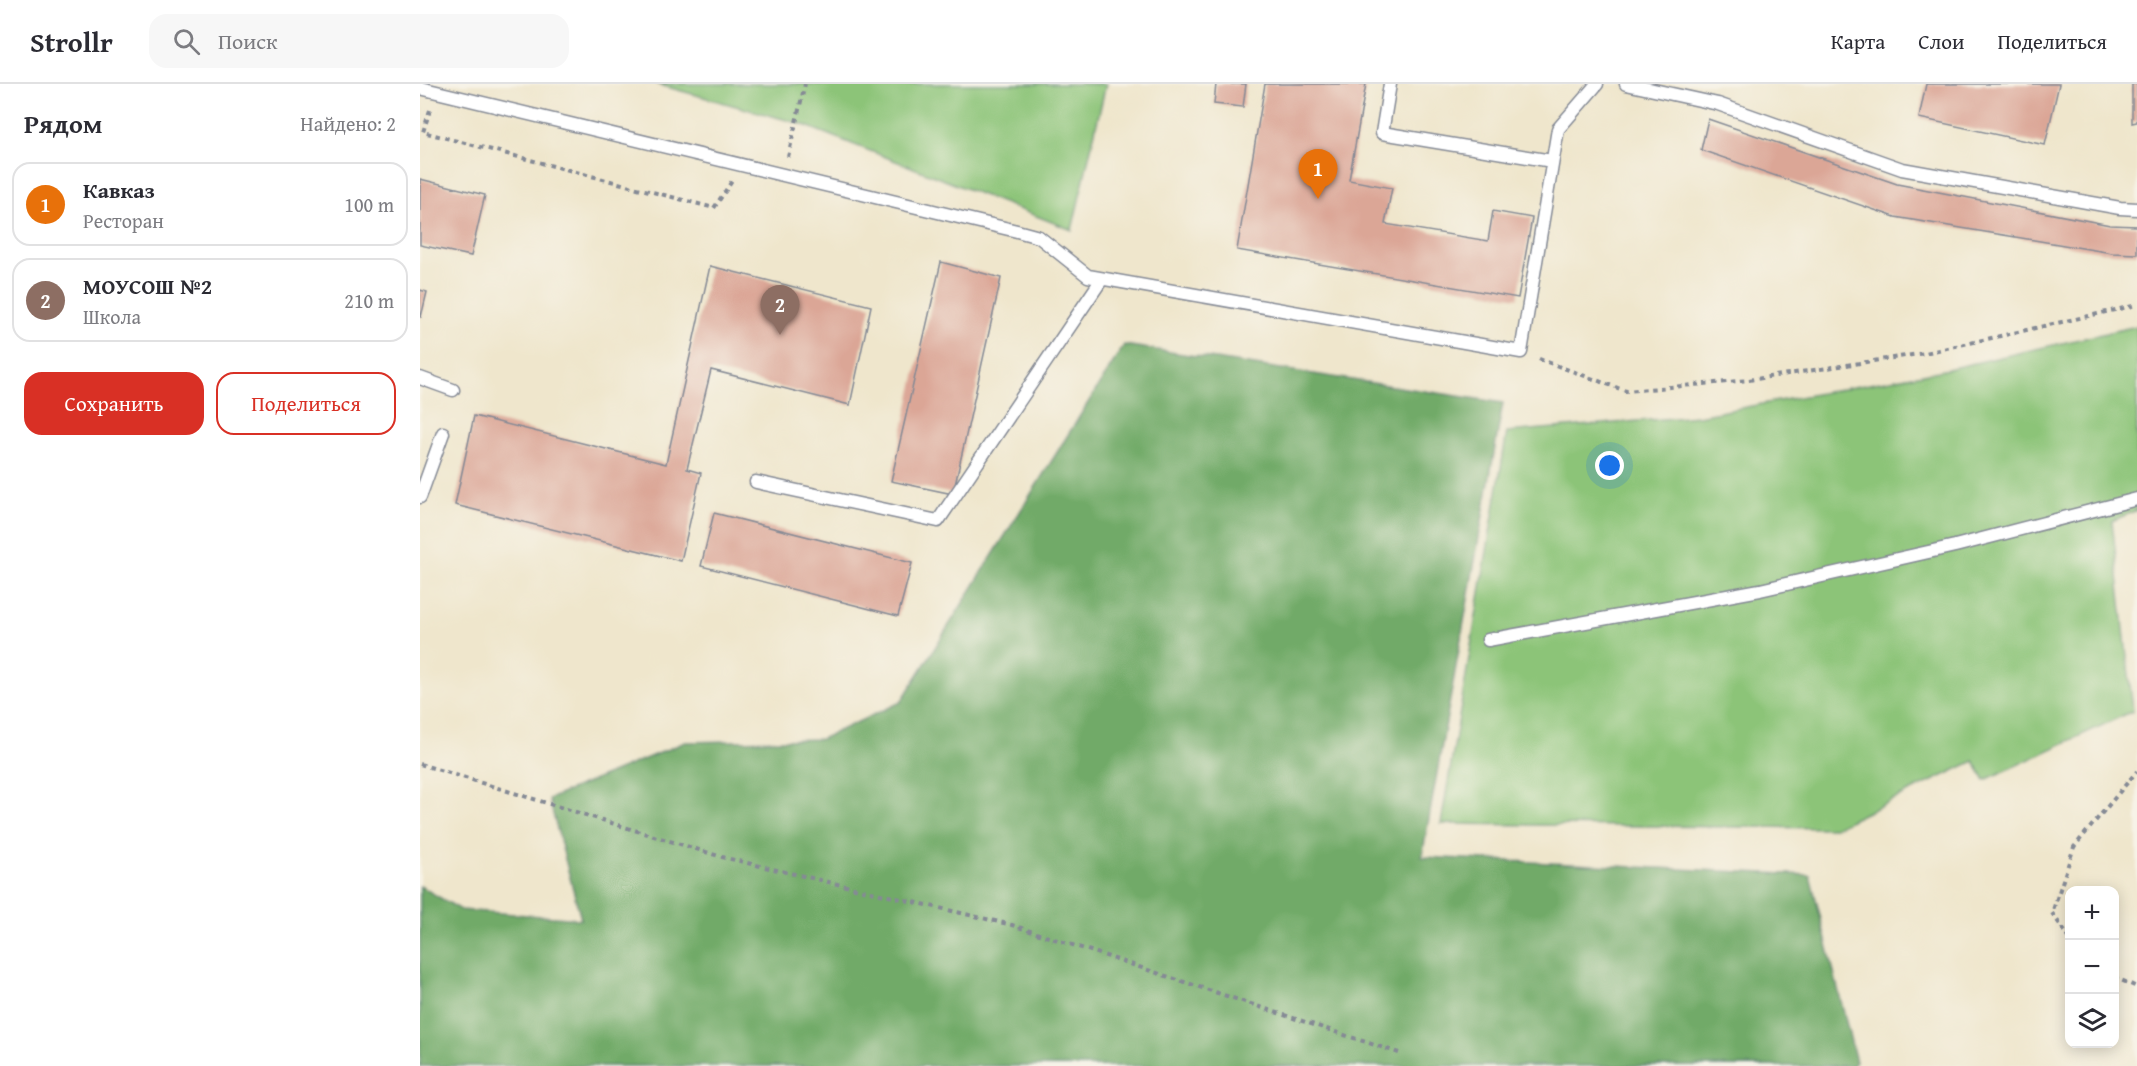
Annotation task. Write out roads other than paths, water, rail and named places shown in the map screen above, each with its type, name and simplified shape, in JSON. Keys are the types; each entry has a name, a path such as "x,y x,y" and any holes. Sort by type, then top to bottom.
{"lane":[{"path":"1390,84 1382,133 1552,161"},
{"path":"420,88 1039,237 1088,276 1521,352 1558,129 1597,84"},
{"path":"1626,84 1718,104 1902,169 2120,208 2137,209"},
{"path":"756,482 938,521 1102,279"},
{"path":"420,378 453,390"},
{"path":"420,497 443,433"},
{"path":"1488,640 1760,590 1955,546 2137,499"}],"place":[{"name":"Кавказ","path":"1318,199"},
{"name":"МОУСОШ №2","path":"780,335"}]}
